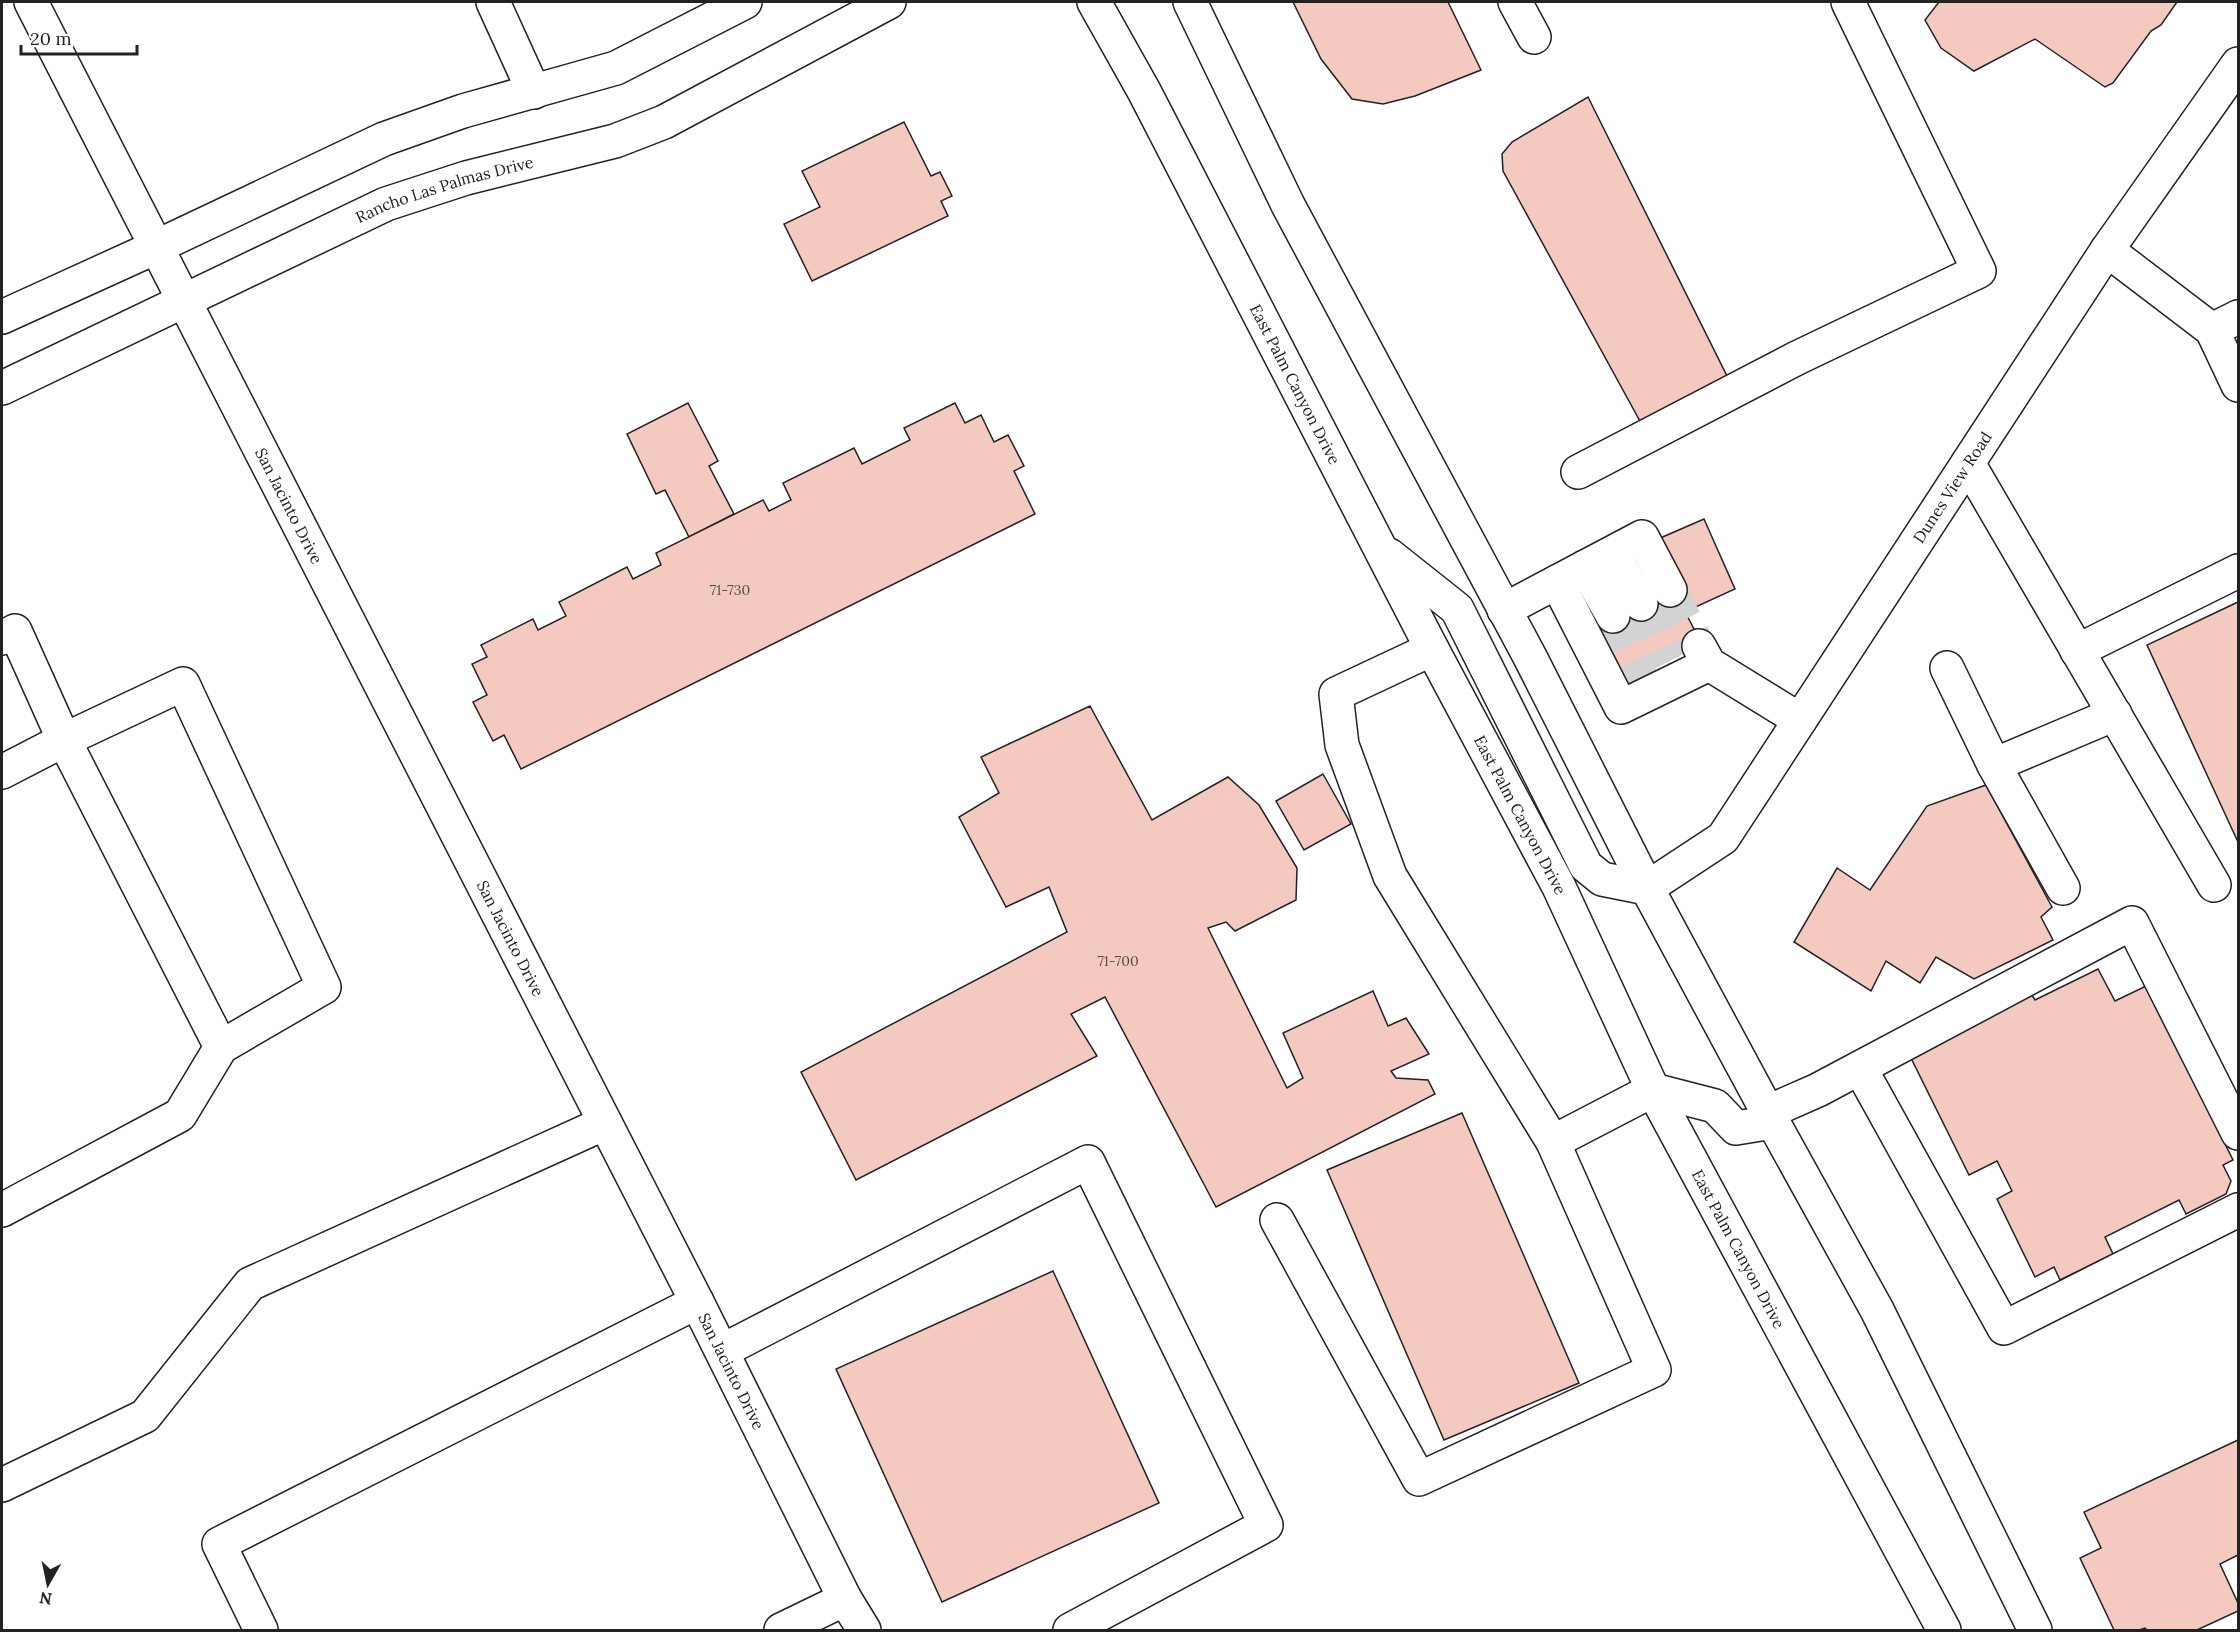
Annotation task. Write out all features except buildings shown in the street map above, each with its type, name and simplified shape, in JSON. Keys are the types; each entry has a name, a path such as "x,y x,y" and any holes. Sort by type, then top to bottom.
{"street":[{"name":"San Jacinto Drive","path":"31,2 722,1351 845,1599 864,1630"},
{"path":"493,2 534,92"},
{"path":"2,317 384,139 463,111 616,68 745,2"},
{"name":"Rancho Las Palmas Drive","path":"2,388 386,204 466,178 615,141 664,122 889,2"},
{"name":"East Palm Canyon Drive","path":"1094,2 1144,91 1378,546 1559,887 1653,1090 1934,1627"},
{"path":"1190,2 1288,205 1504,610 1647,888 1877,1310 2035,1630"},
{"path":"1515,2 1534,37"},
{"path":"1578,472 1776,369 1979,271 1848,2"},
{"name":"Dunes View Road","path":"1647,888 1723,838 2107,250 2238,64"},
{"path":"2107,250 2225,323 2238,386"},
{"path":"1968,463 2214,885"},
{"path":"1504,610 1642,537 1670,590"},
{"path":"1378,546 1457,609 1586,866 1602,879 1647,888"},
{"path":"1585,567 1622,707 1660,678 1704,655 1800,720"},
{"path":"1585,567 1627,610"},
{"path":"2077,651 2238,571"},
{"path":"2,638 15,631 64,740 221,1047"},
{"path":"1277,1221 1419,1479 1654,1370 1553,1142 1390,876 1342,745 1336,694 1432,649"},
{"path":"1947,668 1994,765 2063,888"},
{"path":"2,772 183,684 324,987 221,1047 180,1115 2,1210"},
{"path":"1994,765 2115,714"},
{"path":"1553,1142 1653,1090 1715,1106 1736,1128 1770,1117 2133,923 2238,1133"},
{"path":"1860,1068 2004,1328 2238,1210"},
{"path":"2,1485 146,1416 250,1284 605,1123"},
{"path":"722,1351 1088,1162 1266,1525 1070,1630"},
{"path":"261,1630 219,1544 697,1302"},
{"path":"781,1630 845,1599"}],"tunnel":[{"path":"1670,590 1699,646"},
{"path":"1641,604 1670,661"},
{"path":"1613,616 1642,678"}]}
